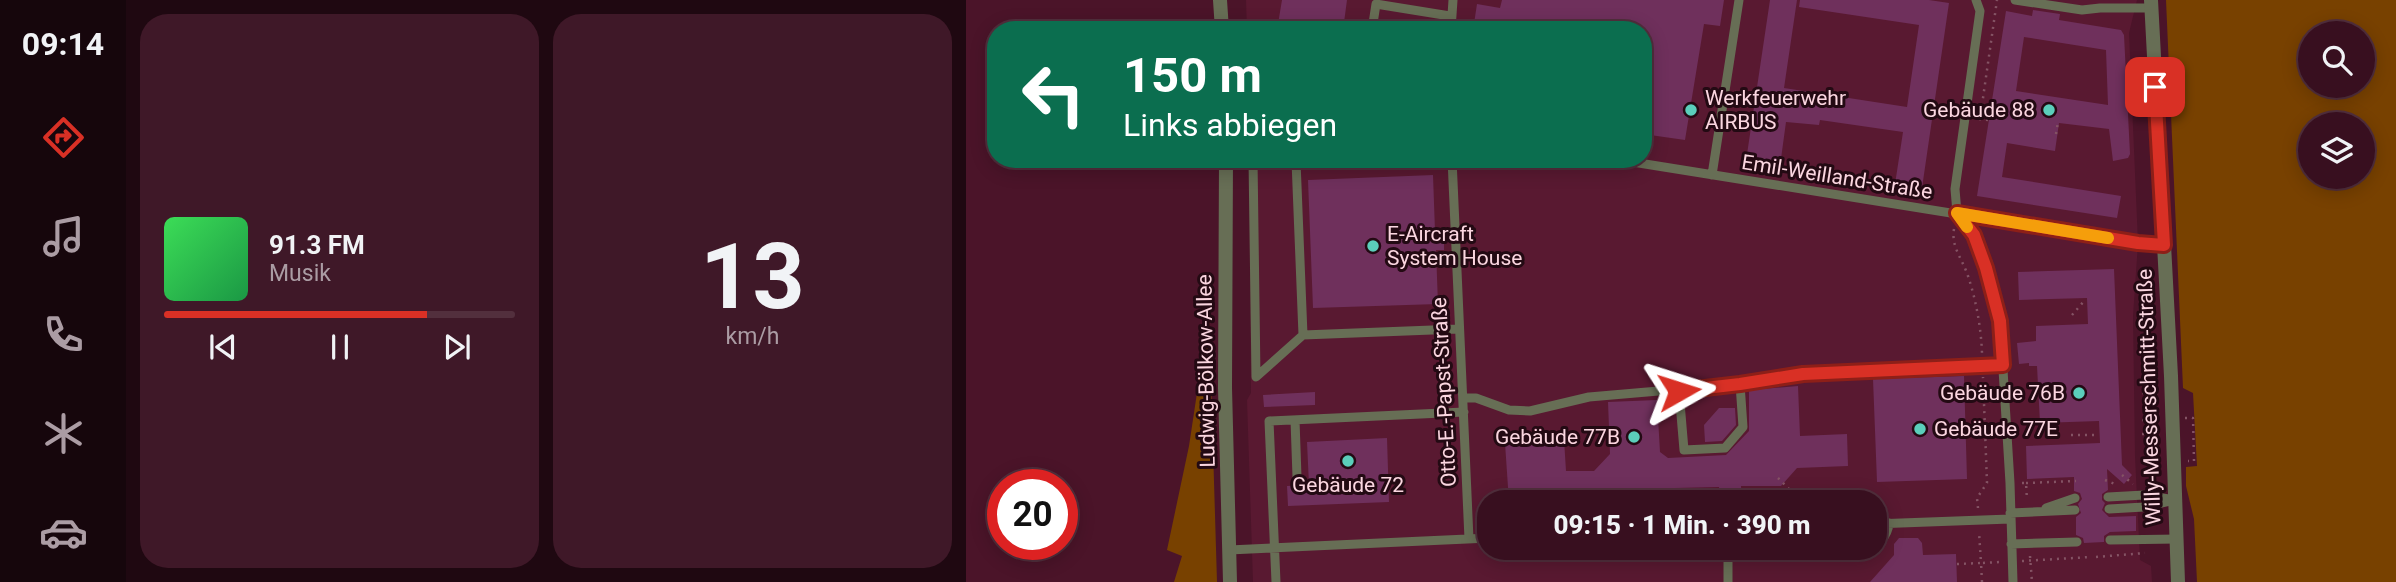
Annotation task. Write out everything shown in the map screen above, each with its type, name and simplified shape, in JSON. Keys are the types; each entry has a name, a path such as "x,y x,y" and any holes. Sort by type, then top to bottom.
{"street":[{"path":"1220,0 1221,21"},
{"name":"Willy-Messerschmitt-Straße","path":"2151,4 2178,582"},
{"name":"Ludwig-Bölkow-Allee","path":"1226,168 1225,388 1230,582"}],"lane":[{"path":"1450,21 1453,0"},
{"path":"1712,175 1739,0"},
{"path":"1976,0 1980,11 1955,189 1957,213 1974,235 2000,321 2013,582"},
{"path":"2015,0 2082,10 2151,4"},
{"path":"1373,21 1376,4 1450,16"},
{"name":"Emil-Weilland-Straße","path":"1652,165 2164,245"},
{"path":"1253,168 1256,377 1303,335 1458,330"},
{"path":"1295,168 1303,335"},
{"name":"Otto-E.-Papst-Straße","path":"1452,168 1469,539"},
{"path":"1463,398 1476,398 1509,410 1521,411 1589,397 1679,391 1803,374 2003,365"},
{"path":"1679,391 1684,450 1725,448 1742,427 1740,384"},
{"path":"1276,582 1269,421 1464,412"},
{"path":"1295,420 1297,477"},
{"path":"2108,497 2144,495 2175,500"},
{"path":"2035,512 2075,498"},
{"path":"2109,509 2144,507 2175,500"},
{"path":"1887,533 1889,523 1978,520 2035,512 2075,510"},
{"path":"1229,550 1477,539"},
{"path":"2110,540 2176,539"},
{"path":"2011,544 2077,542"},
{"path":"1728,560 1728,582"}],"path":[{"path":"1980,119 1997,0"},
{"path":"1725,90 1756,96"},
{"path":"2056,134 2058,122"},
{"path":"1957,213 1952,241 1968,275 1974,297 1983,366 1987,483 1977,498 1982,582"},
{"path":"2072,315 2085,300"},
{"path":"2141,393 2161,393"},
{"path":"2184,418 2193,418 2194,461"},
{"path":"2142,420 2162,420"},
{"path":"2142,434 2162,433"},
{"path":"2071,435 2099,435"},
{"path":"2185,445 2193,445"},
{"path":"2122,475 2134,484"},
{"path":"1778,478 1790,490"},
{"path":"2026,483 2076,481"},
{"path":"1957,564 2145,553"}],"shaded area":[{"path":"1246,0 2137,0 2129,33 2138,243 2133,316 2135,456 2140,560 2151,566 2152,582 1253,582 1247,400 1251,393 1249,168 1652,168 1652,21 1247,21"},
{"path":"2166,0 2396,0 2396,582 2197,582 2194,519 2186,486 2186,467 2197,466 2193,393 2183,388"},
{"path":"1209,313 1217,582 1174,582 1182,556 1167,550 1189,446"}],"building":[{"path":"1282,0 1347,0 1344,21 1278,21"},
{"path":"1502,0 1724,0 1720,26 1704,24 1685,140 1652,135 1652,21 1474,21 1477,4 1500,8"},
{"path":"1770,0 1797,0 1784,88 1907,107 1919,25 1799,7 1800,0 1929,0 1949,3 1922,188 1895,184 1903,132 1820,120 1819,125 1786,122 1780,166 1746,161"},
{"name":"Gebäude 88","path":"2033,10 2060,14 2059,20 2121,30 2124,35 2130,154 2128,158 2113,161 2109,129 2059,123 2055,151 2007,143 2002,177 2121,196 2117,218 1977,196 2006,11 2032,16","holes":["2024,37 2106,50 2108,105 2016,91"]},
{"name":"E-Aircraft System House","path":"1433,175 1435,231 1444,231 1444,250 1436,250 1438,304 1313,308 1308,180"},
{"path":"2114,269 2122,465 2132,475 2124,484 2107,469 2108,490 2102,494 2105,503 2102,510 2109,517 2136,516 2136,531 2110,532 2104,536 2104,542 2084,543 2083,538 2076,535 2076,517 2081,513 2078,504 2082,499 2080,493 2074,491 2074,477 2027,479 2026,446 2100,443 2099,421 2040,423 2037,366 2019,364 2017,343 2036,341 2036,326 2088,324 2087,298 2019,300 2018,272"},
{"name":"Gebäude 77E","path":"1964,376 1967,479 1877,482 1873,379"},
{"path":"1798,386 1800,436 1847,434 1848,466 1797,468 1781,486 1741,486 1741,490 1719,490 1719,487 1674,490 1508,490 1505,443 1564,439 1566,471 1594,471 1610,454 1608,402 1657,400 1660,452 1668,458 1726,455 1749,431 1749,390"},
{"path":"1315,392 1315,405 1264,407 1263,395"},
{"path":"1719,408 1735,408 1736,425 1722,441 1705,442 1704,425"},
{"name":"Gebäude 72","path":"1387,438 1389,502 1288,506 1287,486 1309,485 1307,442"},
{"path":"1899,538 1918,538 1922,543 1923,555 1956,554 1957,582 1870,582 1894,555 1894,544"}],"slow traffic":[{"path":"1967,227 1957,213 2108,238"}],"place":[{"name":"Werkfeuerwehr AIRBUS","path":"1691,110"},
{"name":"Gebäude 88","path":"2049,110"},
{"name":"E-Aircraft System House","path":"1373,246"},
{"name":"Gebäude 76B","path":"2079,393"},
{"name":"Gebäude 77E","path":"1920,429"},
{"name":"Gebäude 77B","path":"1634,437"},
{"name":"Gebäude 72","path":"1348,461"}],"route":[{"path":"1679,391 1803,374 2003,365 2000,321 1994,294 1974,235 1957,213 2164,245 2155,87"}]}
